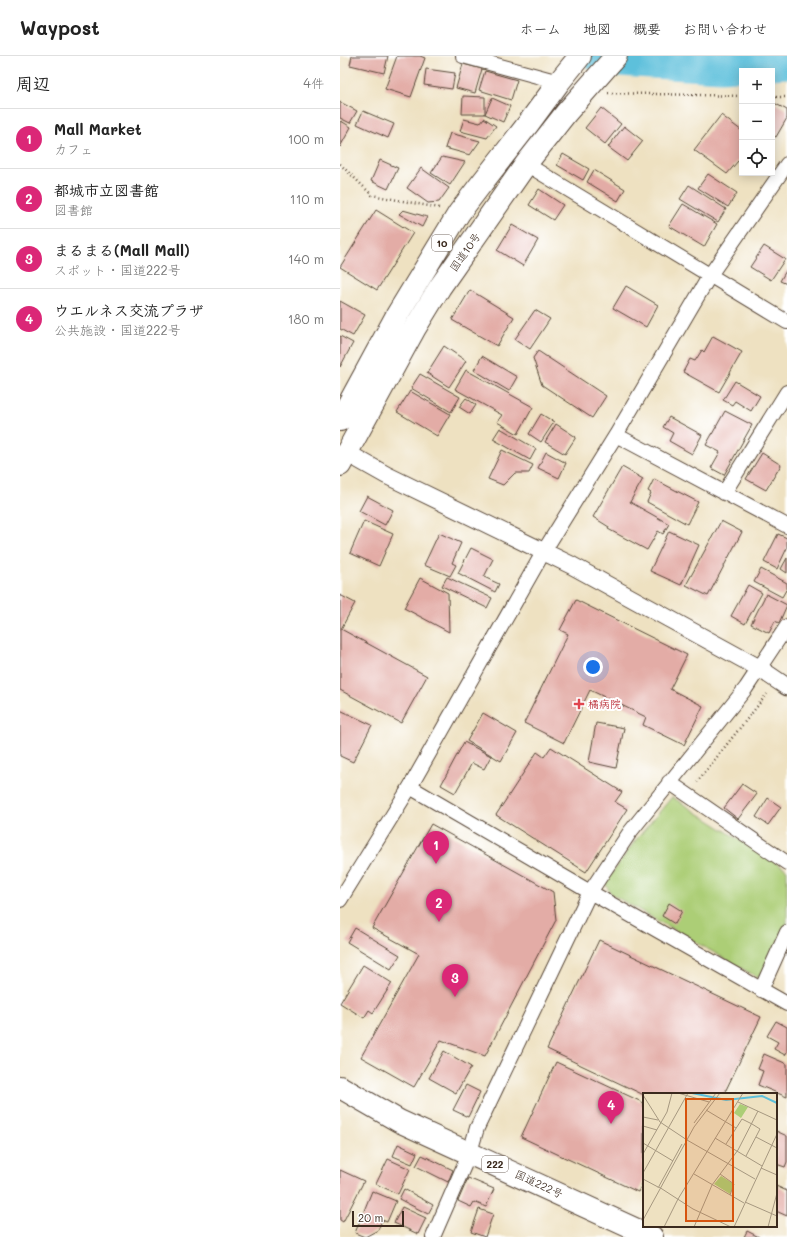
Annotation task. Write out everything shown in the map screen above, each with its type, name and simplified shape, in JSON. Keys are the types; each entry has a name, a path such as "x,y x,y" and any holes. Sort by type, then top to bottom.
{"highway":[{"name":"10","path":"340,420 397,315 459,213 580,56"},
{"name":"国道10号","path":"343,459 415,328 440,287 526,164 566,113 597,88 616,56"},
{"name":"国道222号","path":"340,1087 399,1121 470,1152 652,1237"}],"street":[{"path":"463,56 560,80"},
{"path":"526,164 787,322"},
{"path":"340,900 410,787 544,551 616,434 710,275 787,164"},
{"path":"724,494 787,392"},
{"path":"616,434 724,494 787,526"},
{"path":"343,459 386,475 544,551 759,668 787,687"},
{"path":"433,1237 470,1152 477,1128 590,892 630,832 746,688 787,626"},
{"path":"669,782 787,863"},
{"path":"410,787 590,892 787,1004"},
{"path":"761,990 787,932"}],"path":[{"path":"597,88 739,96"},
{"path":"775,96 787,97"},
{"path":"340,164 372,195 459,213"},
{"path":"686,795 768,693"}],"green space":[{"path":"672,797 787,870 787,923 766,970 757,977 611,894 605,883 635,841"}],"building":[{"path":"352,56 388,56 384,73 350,65"},
{"path":"397,56 420,56 425,58 411,97 385,89"},
{"path":"463,64 482,69 475,93 456,88"},
{"path":"426,69 455,73 452,89 424,85"},
{"path":"485,71 517,80 511,100 479,90"},
{"path":"463,96 485,97 485,114 462,114"},
{"path":"492,98 510,106 503,122 485,114"},
{"path":"340,102 357,111 350,123 340,118"},
{"path":"775,104 787,110 787,118 776,137"},
{"path":"601,108 621,124 605,144 585,128"},
{"path":"363,111 394,124 388,138 357,124"},
{"path":"721,115 739,129 739,162 738,161 727,174 694,150"},
{"path":"484,118 496,126 487,138 460,131 464,119 480,123"},
{"path":"341,121 351,127 340,147 340,122"},
{"path":"624,126 643,141 627,161 608,147"},
{"path":"450,133 480,141 470,155 445,148"},
{"path":"563,154 589,169 583,180 557,165"},
{"path":"442,157 465,162 450,185 431,173"},
{"path":"380,160 398,168 388,189 371,181"},
{"path":"421,168 449,188 439,202 428,203 407,188"},
{"path":"594,170 625,189 618,201 587,182"},
{"path":"708,174 737,193 728,207 698,188"},
{"path":"689,185 726,209 718,222 680,199"},
{"path":"539,189 563,205 553,220 529,205"},
{"path":"683,204 717,224 704,247 669,226"},
{"path":"376,210 413,233 377,290 340,267"},
{"path":"403,210 427,217 422,227 399,214"},
{"path":"512,225 538,240 523,266 497,250"},
{"path":"764,246 785,259 771,280 750,267"},
{"path":"787,269 787,284 780,281"},
{"path":"626,286 658,305 646,327 613,308"},
{"path":"470,290 514,317 497,346 452,320"},
{"path":"340,301 365,315 353,336 340,329"},
{"path":"535,310 550,319 530,349 515,339"},
{"path":"340,336 353,343 340,367"},
{"path":"713,336 742,352 719,392 683,372 690,359 695,361 702,350 704,352"},
{"path":"444,346 466,361 449,387 427,373"},
{"path":"538,351 606,396 592,418 542,385 533,358"},
{"path":"482,356 517,377 509,391 474,370"},
{"path":"466,370 533,407 518,434 497,422 502,415 455,389"},
{"path":"420,374 460,397 451,412 411,388"},
{"path":"735,381 760,396 751,411 735,401 732,405 723,400"},
{"path":"410,391 450,414 437,436 397,412"},
{"path":"466,398 476,405 470,414 459,407"},
{"path":"725,411 752,425 724,475 711,468 720,452 706,445"},
{"path":"541,414 554,422 541,442 529,434"},
{"path":"669,417 702,435 692,454 669,441 673,433 663,427"},
{"path":"556,424 576,437 565,454 545,442"},
{"path":"500,428 536,449 530,460 493,439"},
{"path":"502,450 533,465 529,473 515,473 503,485 488,479"},
{"path":"546,452 566,463 559,478 538,468"},
{"path":"762,453 781,465 766,490 746,479"},
{"path":"622,467 643,479 630,502 669,524 663,534 658,531 647,550 608,529 609,527 593,517"},
{"path":"654,479 698,502 687,524 647,502 651,493 648,491"},
{"path":"367,496 393,510 385,525 359,511"},
{"path":"364,521 393,534 379,566 350,553"},
{"path":"721,521 742,532 708,596 686,585"},
{"path":"669,531 699,545 681,585 650,571"},
{"path":"439,533 461,543 452,563 456,565 450,576 424,565"},
{"path":"778,534 787,538 787,548 777,569 764,562"},
{"path":"471,548 493,559 484,577 499,584 495,592 458,573"},
{"path":"787,558 787,573 781,569"},
{"path":"761,569 787,583 787,591 786,590 782,597 754,582"},
{"path":"447,577 492,598 487,608 442,586"},
{"path":"420,578 448,593 449,632 404,608"},
{"path":"748,585 762,593 745,624 731,616"},
{"path":"766,594 787,605 779,623 775,621 769,633 751,624"},
{"path":"340,595 355,603 341,629 427,676 401,723 340,690"},
{"path":"576,600 687,655 670,689 703,706 684,745 643,725 646,717 590,690 564,743 524,723 568,634 560,630"},
{"path":"340,710 372,725 353,762 340,756"},
{"path":"483,713 517,733 501,761 467,741"},
{"path":"596,723 624,728 616,768 589,762"},
{"path":"464,742 491,756 484,769 472,763 455,793 441,785"},
{"path":"551,747 622,792 615,802 627,809 586,872 496,815 537,752 544,757"},
{"path":"742,784 757,794 738,819 724,808"},
{"path":"768,798 781,807 768,825 756,817"},
{"path":"431,824 553,892 556,920 485,1056 441,1040 414,1087 361,1057 419,954 372,928"},
{"path":"669,903 682,911 675,924 662,916"},
{"path":"355,928 400,955 391,969 347,942"},
{"path":"599,940 761,1017 724,1093 643,1093 643,1095 547,1049"},
{"path":"363,965 392,983 373,1013 369,1010 364,1018 340,1003"},
{"path":"776,1021 787,1027 787,1052 785,1055 774,1049 778,1042 767,1036"},
{"path":"444,1051 471,1067 456,1093 429,1078"},
{"path":"764,1054 787,1064 787,1097 758,1085 763,1071 758,1069"},
{"path":"556,1062 643,1103 643,1182 638,1192 521,1137"},
{"path":"466,1085 480,1092 468,1117 453,1110"},
{"path":"777,1131 787,1136 787,1162 785,1167 777,1164"},
{"path":"398,1144 417,1153 412,1164 393,1156"},
{"path":"422,1155 453,1170 448,1182 416,1166"},
{"path":"388,1159 410,1169 398,1194 376,1184"},
{"path":"340,1170 364,1181 343,1222 340,1220"},
{"path":"468,1178 494,1189 486,1207 474,1202 471,1207 458,1201"},
{"path":"777,1186 787,1191 787,1216 777,1211"},
{"path":"404,1189 433,1205 428,1214 399,1199"},
{"path":"372,1191 396,1201 387,1222 382,1220 378,1230 365,1237 355,1233"},
{"path":"402,1207 426,1218 418,1234 394,1223"},
{"path":"479,1209 493,1214 485,1237 471,1232"},
{"path":"747,1231 759,1237 744,1237"}],"waterway":[{"path":"597,56 616,61 721,67 787,63"}],"place":[{"name":"橘病院","path":"579,704"},
{"name":"Mall Market","path":"436,864"},
{"name":"都城市立図書館","path":"439,922"},
{"name":"まるまる(Mall Mall)","path":"455,997"},
{"name":"ウエルネス交流プラザ","path":"611,1124"}]}
